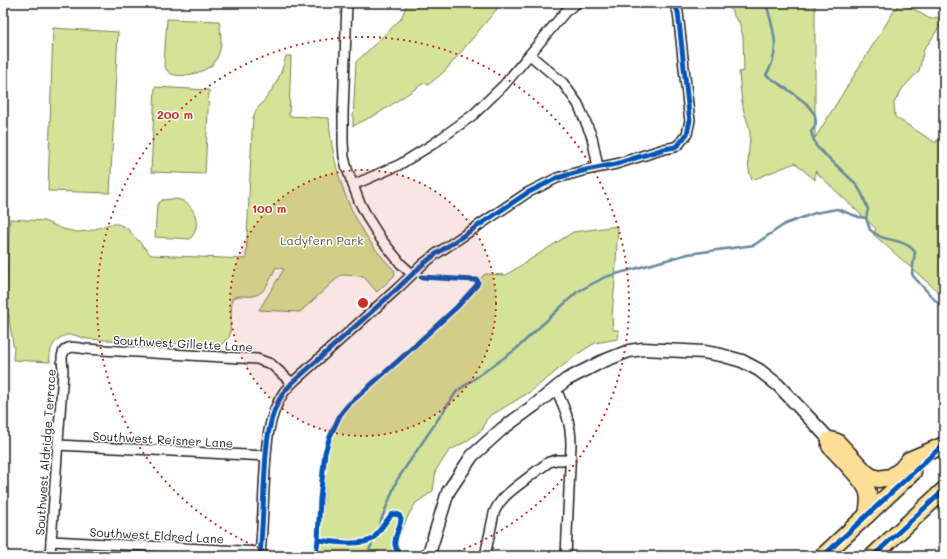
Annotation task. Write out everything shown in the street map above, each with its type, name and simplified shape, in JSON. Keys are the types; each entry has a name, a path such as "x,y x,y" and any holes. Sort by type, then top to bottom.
{"highway":[{"path":"867,515 869,504 868,490 862,481 830,446 830,440 837,442 865,472 878,479 886,479 891,477 902,469 909,460 943,445"},
{"path":"823,556 943,445"},
{"path":"873,556 944,490"}],"street":[{"path":"347,3 342,113 343,142 347,169 359,201 369,220 381,239 401,264 412,274"},
{"path":"353,185 399,165 433,144 474,115 504,85 566,11 577,3"},
{"path":"261,554 266,456 270,424 275,410 284,393 292,383 422,265 527,193 557,178 598,167 616,164 674,147 679,144 687,134 690,114 678,12 674,3"},
{"path":"530,55 563,83 578,104 592,137 598,167"},
{"name":"Southwest Gillette Lane","path":"66,350 75,347 85,349 257,359 272,364 292,383"},
{"name":"Southwest Aldridge Terrace","path":"50,556 63,371 62,356 66,350"},
{"path":"429,554 448,492 472,456 502,430 566,380 601,362 629,351 650,350 704,352 721,355 748,364 760,370 786,392 830,440"},
{"path":"556,389 564,405 570,424 571,440 566,556"},
{"name":"Southwest Reisner Lane","path":"58,445 266,456"},
{"path":"485,556 494,513 501,500 549,462 556,460 570,460"},
{"name":"Southwest Eldred Lane","path":"51,541 261,554"}],"green space":[{"path":"407,3 502,3 445,71 428,85 425,83 421,85 379,113 353,126 356,62 401,19"},
{"path":"727,3 815,3 815,138 899,3 904,3 930,19 937,17 941,24 924,48 919,71 902,89 894,103 895,117 936,143 937,140 944,144 944,297 873,234 876,229 815,171 815,180 795,163 752,180 748,162 750,131 743,107 739,72 744,71 743,37 739,21 737,21"},
{"path":"167,19 219,21 221,44 217,58 212,65 202,71 181,76 170,73 166,69 164,63"},
{"path":"53,28 118,32 110,193 48,191"},
{"name":"Ladyfern Park","path":"286,56 291,56 289,116 329,118 333,153 348,202 364,232 376,250 394,270 394,276 377,292 363,276 341,275 300,312 259,310 284,269 276,267 265,289 258,295 238,296 232,299 230,336 220,346 87,339 74,335 68,335 63,336 52,346 50,362 13,360 14,346 9,316 5,315 10,219 44,221 63,229 77,232 89,231 110,224 118,224 127,228 151,255 246,259 253,118 256,110 275,85"},
{"path":"155,87 209,90 205,174 151,172"},
{"path":"171,199 183,201 192,208 196,218 196,229 190,239 155,237 157,205 162,200"},
{"path":"618,226 612,316 613,330 619,330 618,339 595,343 579,353 530,392 490,416 486,420 483,429 467,441 449,451 436,470 433,491 416,503 409,514 397,540 395,556 319,556 328,453 338,425 347,410 423,343 480,285 481,282 479,280 485,274 506,275 573,232"}],"waterway":[{"path":"766,3 775,39 774,57 766,75 807,104 815,115 816,124 811,132 816,146 856,184 868,209 866,218 870,230 881,237 904,243 912,248 915,252 912,273 913,276 944,310"},
{"path":"367,556 397,480 457,391 515,350 577,292 605,277 688,254 754,245 785,224 815,213 837,209 866,218"}],"cycle path":[{"path":"260,556 266,451 270,426 278,403 284,392 292,383 422,265 527,193 557,178 616,164 675,147 687,134 690,120 678,12 674,3"},
{"path":"316,556 325,453 329,439 340,415 348,405 457,307 478,282 477,280 421,277"},
{"path":"823,556 944,444"},
{"path":"873,556 944,490"},
{"path":"318,540 346,543 368,541 373,539 391,515 395,514 399,515 401,519 395,540 396,549 405,556"}]}
